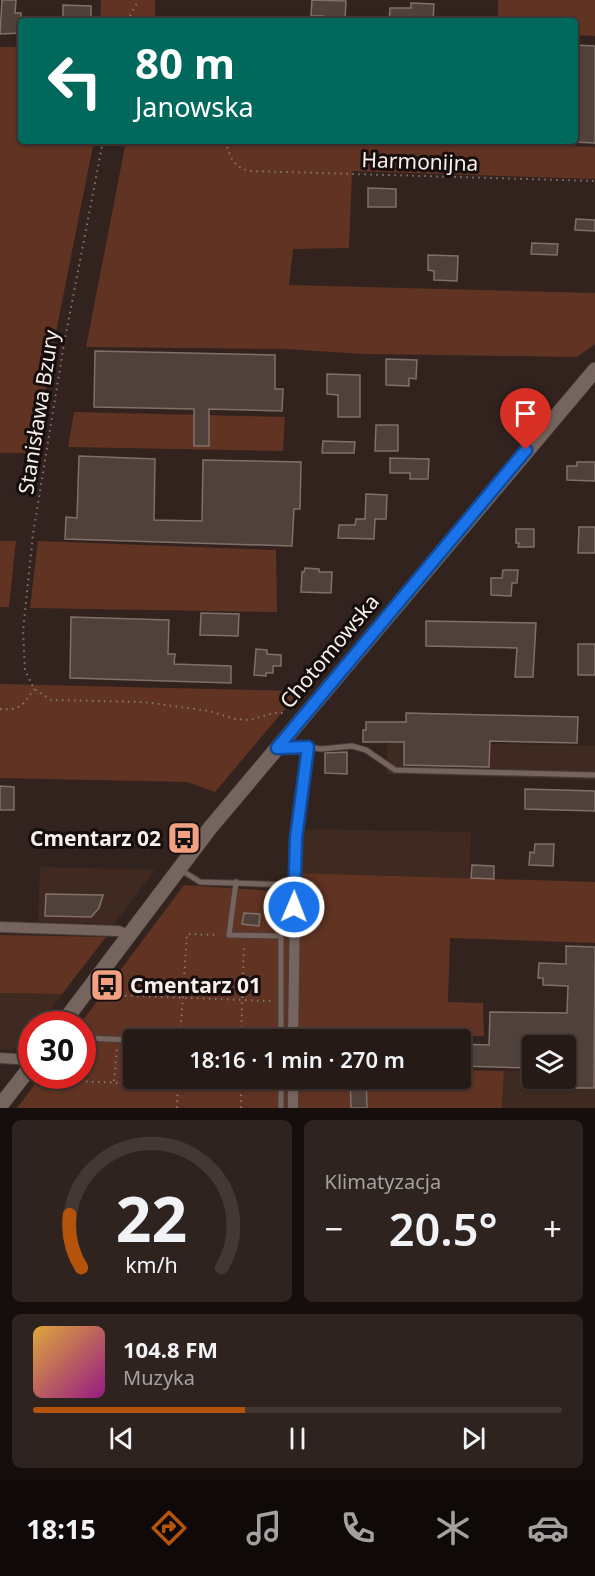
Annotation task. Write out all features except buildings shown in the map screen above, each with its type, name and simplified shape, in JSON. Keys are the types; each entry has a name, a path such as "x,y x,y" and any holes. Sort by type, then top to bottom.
{"street":[{"name":"Chotomowska","path":"72,1011 210,828 595,370"},
{"path":"277,748 308,747 296,838 293,1029"},
{"path":"0,927 118,931 130,935"},
{"path":"0,1058 18,1059"},
{"path":"0,1106 18,1083"},
{"path":"293,1089 293,1108"}],"lane":[{"path":"308,747 321,749 352,746 366,750 394,770 595,775"},
{"path":"179,869 200,882 294,885"},
{"path":"236,882 229,935 281,936 281,1029"},
{"path":"96,1038 123,1039"},
{"path":"281,1089 281,1108"}],"path":[{"path":"129,18 138,1"},
{"name":"Stanisława Bzury","path":"34,689 25,670 23,640 33,534 64,344 102,144"},
{"name":"Harmonijna","path":"226,144 234,164 240,169 250,171 595,181"},
{"path":"0,709 16,709 26,701 34,689 51,700 144,702 210,711 235,719 250,720 273,712 290,713 300,719"},
{"path":"181,1029 187,934 229,935"},
{"path":"242,1029 244,936"},
{"path":"107,995 281,1001"},
{"path":"114,1083 118,1039"},
{"path":"96,1082 123,1083"},
{"path":"177,1108 178,1089"},
{"path":"241,1089 241,1108"}],"shaded area":[{"path":"101,0 155,0 155,17 177,18 100,18"},
{"path":"498,0 595,0 595,36 578,35 578,18 498,18"},
{"path":"0,47 18,47 18,144 93,144 54,342 35,453 0,453"},
{"path":"125,144 520,144 595,147 595,179 352,171 349,248 293,249 289,285 595,293 595,344 577,357 365,354 285,349 86,347"},
{"path":"74,412 285,417 283,451 68,447"},
{"path":"0,541 16,541 9,607 0,607"},
{"path":"38,541 276,550 277,612 30,608"},
{"path":"0,684 300,691 215,792 187,782 0,778"},
{"path":"387,742 595,746 595,780 387,774"},
{"path":"300,829 471,832 469,878 298,873"},
{"path":"40,867 155,870 114,924 38,922"},
{"path":"298,873 595,882 595,943 450,938 448,1002 483,1003 484,1036 471,1036 471,1029 298,1029"},
{"path":"184,885 289,892 289,1029 123,1029 123,1089 289,1089 289,1108 17,1108 31,1089 96,1089 96,1011 90,1011"},
{"path":"0,935 106,937 62,994 0,993"},
{"path":"0,993 62,994 49,1011 18,1011 18,1047 12,1050 0,1050"},
{"path":"471,1070 504,1071 502,1108 298,1108 298,1089 471,1089"},
{"path":"504,1071 522,1071 522,1089 576,1089 576,1072 595,1073 595,1108 502,1108"}],"place":[{"name":"Cmentarz 02","path":"184,838"},
{"name":"Cmentarz 01","path":"107,985"}],"route":[{"path":"294,907 296,838 308,747 277,748 526,450"}]}
